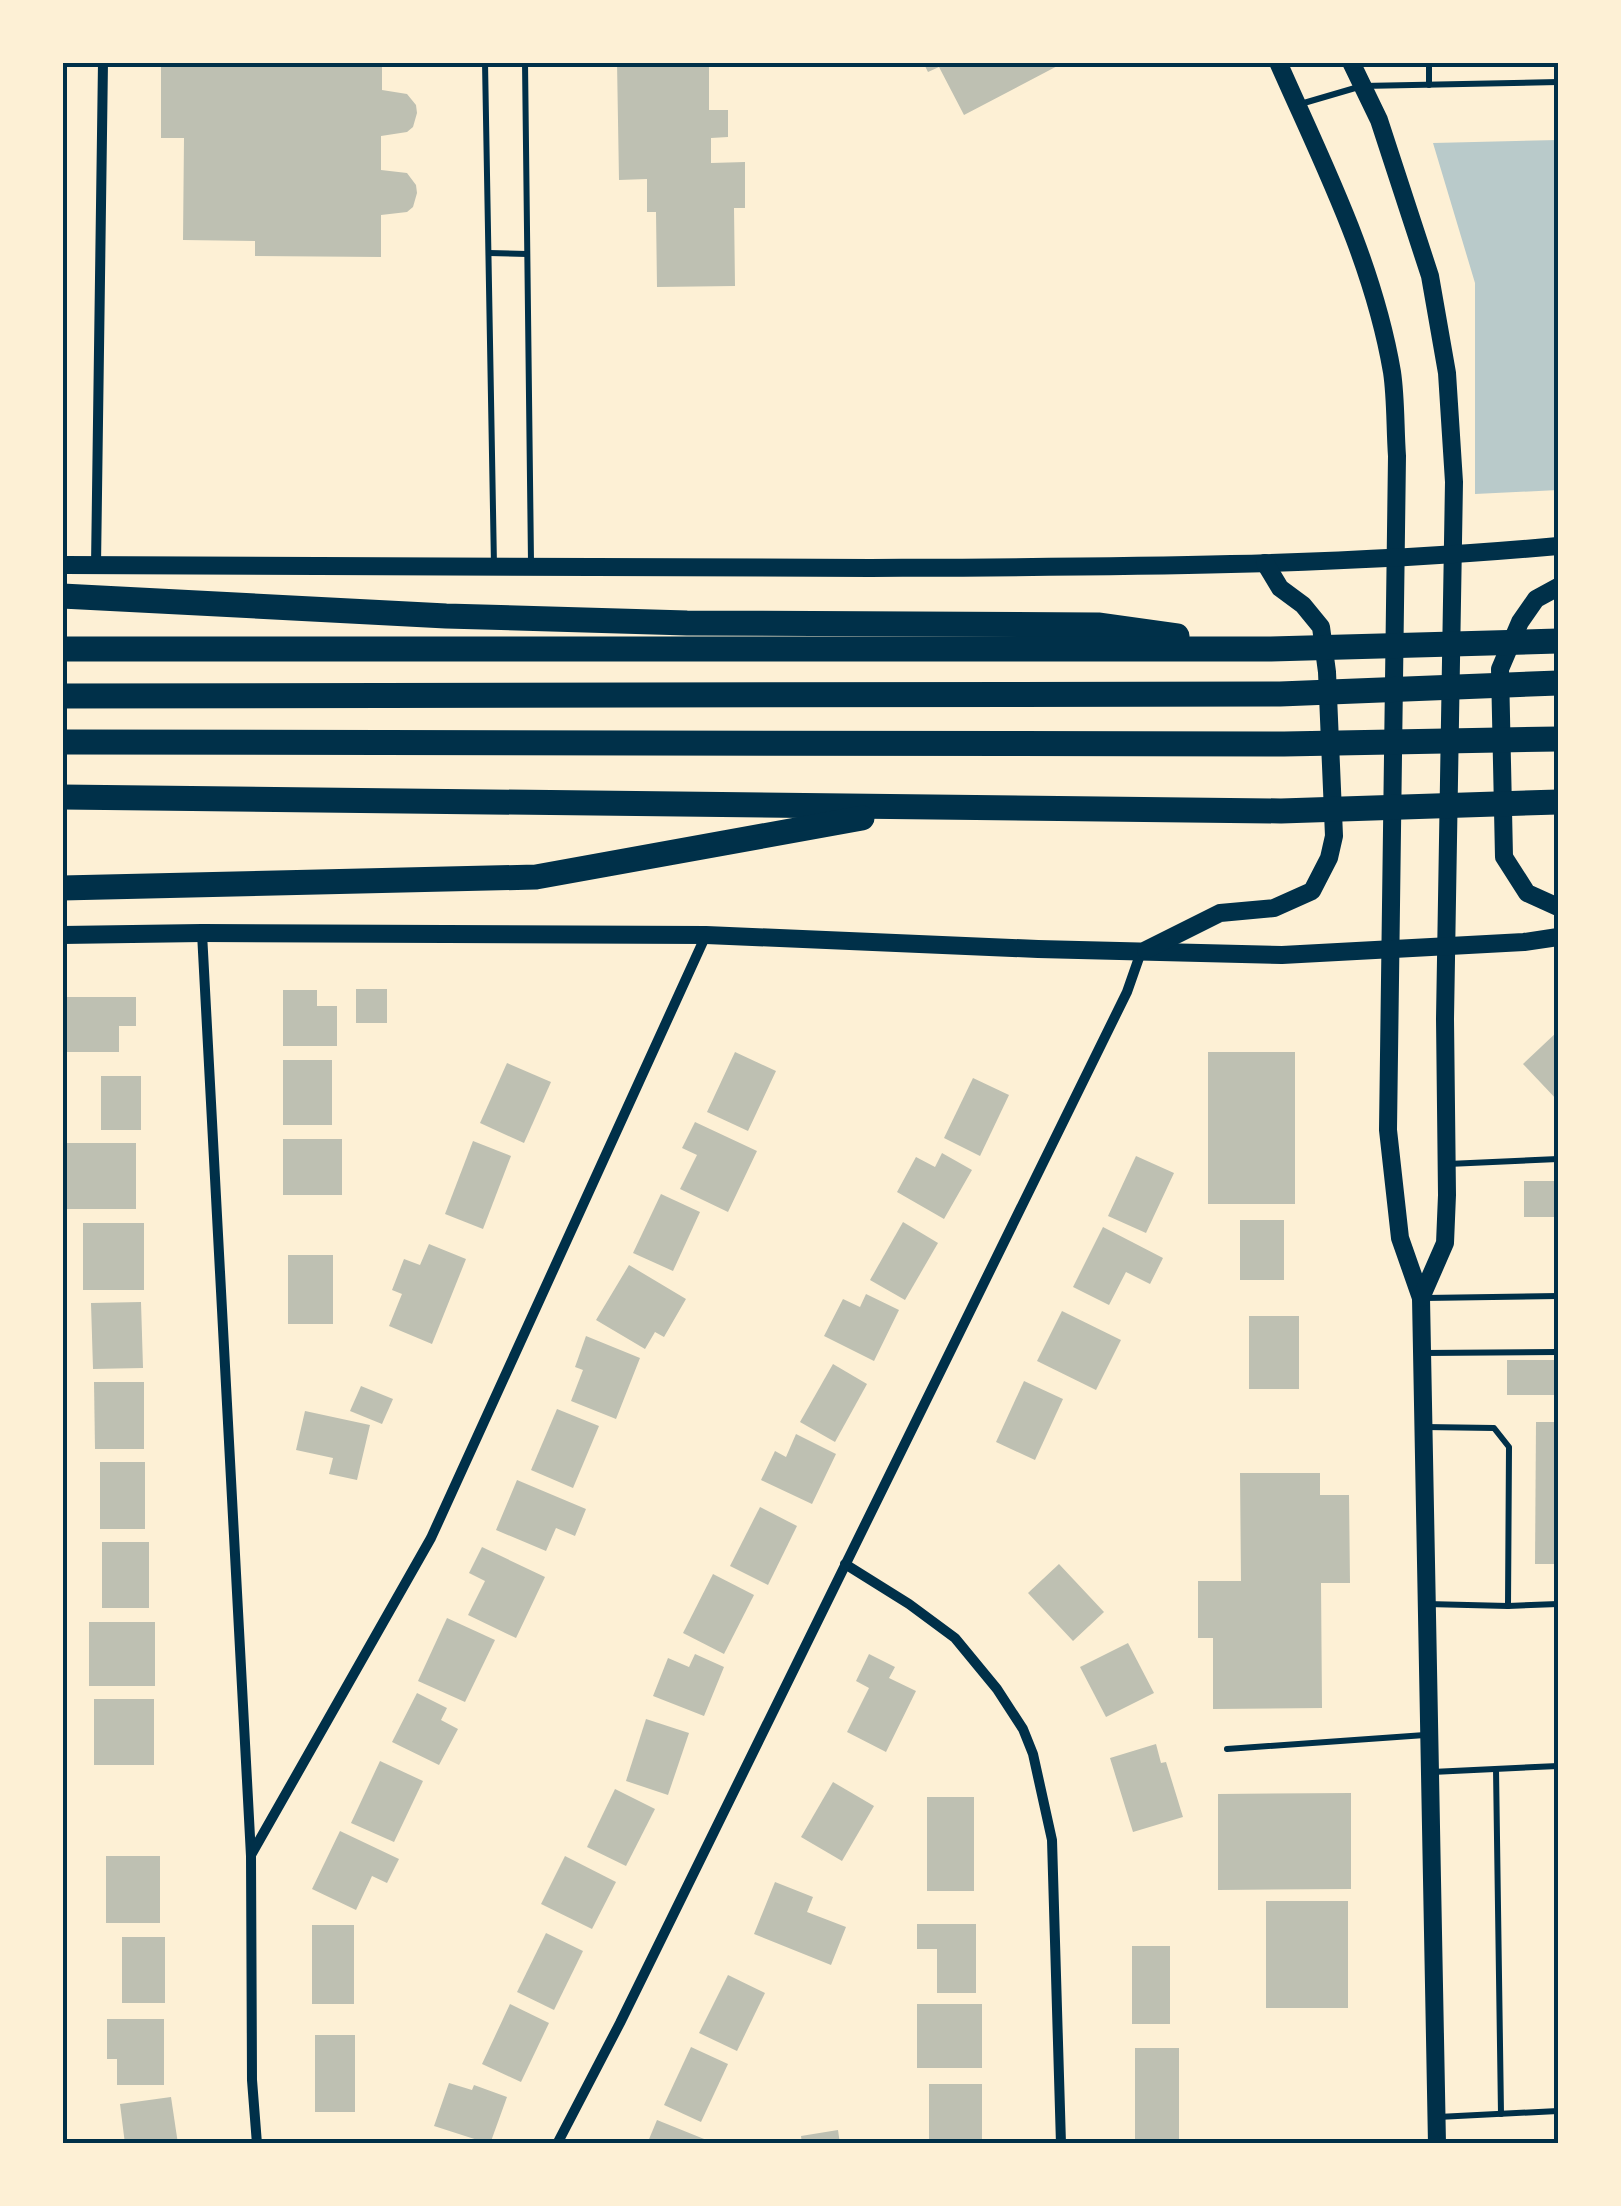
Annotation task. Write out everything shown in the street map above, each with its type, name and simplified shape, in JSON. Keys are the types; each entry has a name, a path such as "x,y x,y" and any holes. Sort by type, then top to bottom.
{"highway":[{"path":"62,596 446,616 1098,625 1272,648"},
{"path":"62,649 1272,648 1558,640"},
{"path":"62,696 1280,694 1558,683"},
{"path":"62,742 1284,744 1558,738"},
{"path":"62,797 1281,811 1558,802"},
{"path":"62,888 536,877 921,807"}],"main road":[{"path":"1278,62 1342,200 1374,294 1392,374 1396,559 1388,1130 1400,1238 1422,1298 1438,2144"},
{"path":"1351,62 1379,120 1420,240 1447,373 1454,482 1445,1243 1422,1298"},
{"path":"62,566 494,570 1210,567 1453,556 1558,546"},
{"path":"1140,952 1220,913 1274,908 1312,891 1329,858 1334,836 1327,672 1321,627 1303,605 1280,588 1264,563"},
{"path":"1558,587 1536,599 1520,622 1500,670 1504,857 1527,893 1558,907"},
{"path":"62,935 706,934 1282,955 1558,936"}],"street":[{"path":"96,566 103,62"},
{"path":"202,932 250,1856 252,2080 257,2144"},
{"path":"250,1856 431,1538 706,934"},
{"path":"557,2144 1131,984 1140,952"},
{"path":"844,1564 955,1638 998,1690 1023,1728 1033,1754 1052,1840 1061,2144"}],"lane":[{"path":"485,62 494,570"},
{"path":"525,62 530,568"},
{"path":"1429,84 1430,62"},
{"path":"1297,105 1362,86 1558,82"},
{"path":"488,253 528,254"},
{"path":"1447,1164 1558,1159"},
{"path":"1422,1298 1558,1296"},
{"path":"1423,1353 1558,1352"},
{"path":"1424,1427 1494,1428 1509,1448 1508,1606"},
{"path":"1427,1604 1558,1604"},
{"path":"1227,1749 1430,1735"},
{"path":"1430,1772 1558,1766"},
{"path":"1496,1769 1500,2114"},
{"path":"1437,2117 1558,2111"}],"shaded area":[{"path":"1558,140 1558,490 1475,494 1475,283 1433,143"}],"building":[{"path":"161,62 382,62 382,90 407,94 417,113 407,132 381,136 381,170 407,173 417,193 407,212 381,215 381,257 255,256 255,241 183,240 184,138 161,138"},
{"path":"617,62 709,62 709,110 728,110 728,137 711,138 711,163 745,162 745,208 734,208 735,286 657,287 656,212 647,212 647,179 619,180"},
{"path":"923,62 1065,62 964,115 939,67 928,72"},
{"path":"356,989 387,989 387,1023 356,1023"},
{"path":"283,990 317,990 317,1006 337,1006 337,1046 283,1046"},
{"path":"62,997 136,997 136,1026 119,1026 119,1052 62,1052"},
{"path":"1558,1031 1558,1101 1523,1064"},
{"path":"735,1052 776,1071 748,1131 707,1112"},
{"path":"1208,1052 1295,1052 1295,1204 1208,1204"},
{"path":"283,1060 332,1060 332,1125 283,1125"},
{"path":"507,1063 551,1082 524,1143 480,1123"},
{"path":"101,1076 141,1076 141,1130 101,1130"},
{"path":"973,1078 1009,1095 980,1156 944,1138"},
{"path":"695,1122 757,1151 728,1212 680,1189 697,1155 682,1148"},
{"path":"283,1139 342,1139 342,1195 283,1195"},
{"path":"473,1141 511,1156 483,1229 445,1214"},
{"path":"67,1143 136,1143 136,1209 67,1209"},
{"path":"942,1153 972,1170 944,1219 897,1192 916,1157 935,1167"},
{"path":"1136,1156 1174,1173 1146,1233 1108,1216"},
{"path":"1524,1181 1558,1181 1558,1217 1524,1217"},
{"path":"661,1194 700,1212 673,1271 633,1253"},
{"path":"1240,1220 1284,1220 1284,1280 1240,1280"},
{"path":"903,1222 938,1243 905,1300 870,1280"},
{"path":"83,1223 144,1223 144,1290 83,1290"},
{"path":"1103,1227 1163,1258 1150,1284 1126,1272 1109,1305 1073,1287"},
{"path":"429,1244 466,1259 432,1344 389,1326 402,1294 392,1290 404,1259 420,1265"},
{"path":"288,1255 333,1255 333,1324 288,1324"},
{"path":"629,1265 686,1299 664,1337 655,1332 645,1349 596,1320"},
{"path":"866,1294 899,1310 874,1361 824,1336 843,1299 860,1307"},
{"path":"141,1302 143,1368 93,1369 91,1303"},
{"path":"1062,1311 1121,1340 1096,1390 1037,1361"},
{"path":"1249,1316 1299,1316 1299,1389 1249,1389"},
{"path":"586,1336 640,1358 616,1419 571,1401 583,1370 575,1367"},
{"path":"1507,1360 1558,1360 1558,1395 1507,1395"},
{"path":"833,1364 867,1384 835,1442 800,1422"},
{"path":"1024,1381 1063,1399 1035,1460 996,1442"},
{"path":"94,1382 144,1382 144,1449 95,1449"},
{"path":"361,1386 393,1399 382,1424 350,1411"},
{"path":"557,1409 599,1426 573,1488 531,1470"},
{"path":"305,1411 370,1425 357,1480 329,1474 333,1458 296,1450"},
{"path":"1536,1422 1558,1422 1558,1564 1535,1564"},
{"path":"796,1434 836,1454 812,1504 761,1480 775,1451 786,1457"},
{"path":"100,1462 145,1462 145,1529 100,1529"},
{"path":"1240,1473 1320,1473 1320,1495 1349,1495 1350,1583 1321,1583 1322,1708 1213,1709 1213,1638 1198,1638 1198,1581 1241,1581"},
{"path":"517,1480 586,1509 575,1536 556,1528 546,1551 496,1530"},
{"path":"760,1507 797,1526 768,1585 730,1566"},
{"path":"102,1542 149,1542 149,1608 102,1608"},
{"path":"482,1547 545,1577 516,1638 468,1615 485,1581 469,1573"},
{"path":"1059,1564 1104,1612 1073,1641 1028,1593"},
{"path":"713,1574 754,1595 724,1654 683,1633"},
{"path":"447,1618 495,1640 465,1702 418,1681"},
{"path":"89,1622 155,1622 155,1686 89,1686"},
{"path":"1128,1643 1154,1693 1106,1717 1080,1667"},
{"path":"695,1654 724,1667 704,1716 653,1696 668,1658 689,1667"},
{"path":"869,1654 895,1667 889,1678 916,1691 886,1752 847,1732 869,1688 856,1681"},
{"path":"417,1693 447,1708 441,1720 458,1729 439,1765 392,1742"},
{"path":"94,1699 154,1699 154,1765 94,1765"},
{"path":"646,1719 689,1733 668,1795 626,1781"},
{"path":"1156,1744 1161,1763 1166,1762 1183,1817 1133,1832 1110,1758"},
{"path":"380,1761 423,1781 394,1842 351,1823"},
{"path":"833,1782 874,1806 842,1861 801,1837"},
{"path":"615,1789 655,1809 626,1866 587,1847"},
{"path":"1351,1793 1351,1889 1218,1890 1218,1794"},
{"path":"927,1797 974,1797 974,1891 927,1891"},
{"path":"340,1831 399,1859 387,1883 372,1876 356,1910 312,1889"},
{"path":"106,1856 160,1856 160,1923 106,1923"},
{"path":"565,1856 616,1882 592,1929 541,1904"},
{"path":"775,1882 813,1897 807,1912 846,1927 831,1965 754,1934"},
{"path":"1266,1901 1348,1901 1348,2008 1266,2008"},
{"path":"917,1924 976,1924 976,1993 937,1993 937,1949 917,1949"},
{"path":"312,1925 354,1925 354,2004 312,2004"},
{"path":"546,1933 583,1951 554,2010 517,1992"},
{"path":"122,1937 165,1937 165,2003 122,2003"},
{"path":"1132,1946 1170,1946 1170,2024 1132,2024"},
{"path":"728,1975 765,1993 737,2051 699,2033"},
{"path":"510,2004 549,2023 521,2082 482,2064"},
{"path":"917,2004 982,2004 982,2068 917,2068"},
{"path":"107,2019 164,2019 164,2085 117,2085 117,2059 107,2059"},
{"path":"315,2035 355,2035 355,2112 315,2112"},
{"path":"691,2047 728,2064 701,2122 664,2105"},
{"path":"1135,2048 1179,2048 1179,2144 1135,2144"},
{"path":"449,2083 472,2090 474,2085 507,2097 490,2144 434,2126"},
{"path":"929,2084 982,2084 982,2144 929,2144"},
{"path":"171,2097 178,2144 125,2144 120,2104"},
{"path":"657,2120 714,2143 714,2144 647,2144"},
{"path":"838,2130 840,2144 802,2144 801,2136"}]}
